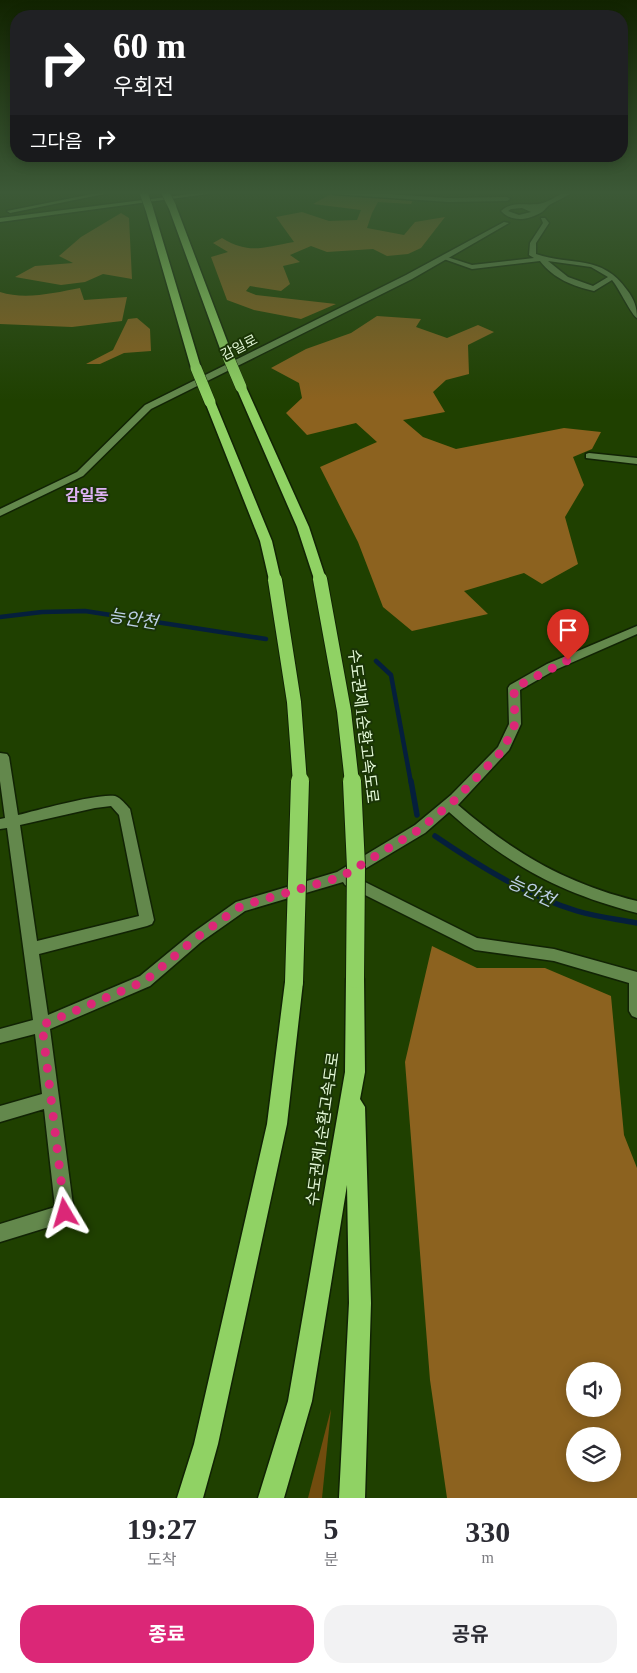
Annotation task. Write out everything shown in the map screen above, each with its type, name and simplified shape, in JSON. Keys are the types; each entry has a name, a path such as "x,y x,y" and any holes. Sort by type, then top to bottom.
{"highway":[{"path":"165,262 196,368 266,541 275,580 294,702 300,775 294,982 277,1124 206,1444 190,1498"},
{"name":"수도권제1순환고속도로","path":"193,262 227,354 303,527 320,579 340,680 350,755 354,808 355,1072 300,1402 270,1498"},
{"path":"352,1498 360,1302 355,1072"},
{"path":"181,1498 206,1444"}],"street":[{"name":"감일로","path":"0,513 80,474 148,407 253,356 436,262"},
{"path":"456,262 472,267 517,262"},
{"path":"544,262 550,271 568,281 594,289 612,278"},
{"path":"563,262 593,266 619,282 630,298 637,316"},
{"path":"589,456 637,461"},
{"path":"0,1036 42,1025 145,981 196,938 241,906 341,877 420,829 448,805 503,750 515,724 514,688 551,667 637,630"},
{"path":"0,1233 65,1213 32,949 7,822 3,757"},
{"path":"7,822 95,803 114,801 125,813 147,920 32,949"},
{"path":"448,805 484,835 544,874 611,900 637,907"},
{"path":"341,877 475,944 554,956 636,979 637,1011"},
{"path":"0,1114 52,1099"}],"shaded area":[{"path":"71,262 131,262 132,279 103,274 85,282 61,285 15,277 35,266 73,263"},
{"path":"213,262 300,262 283,266 290,284 281,291 250,286 246,291 256,295 336,304 301,319 254,310 227,300"},
{"path":"80,288 84,300 127,297 122,321 72,327 0,324 0,292 29,296"},
{"path":"377,316 421,319 416,327 447,338 478,325 494,332 468,345 469,374 446,380 433,392 445,412 403,420 423,437 456,449 564,428 601,432 592,449 573,457 584,485 565,517 578,564 542,584 524,573 464,591 488,614 412,631 383,607 358,542 320,467 377,442 356,423 307,435 286,413 302,398 299,383 271,368 306,349 351,333"},
{"path":"137,318 150,329 151,351 124,353 100,364 86,364 113,350 128,319"},
{"path":"432,946 477,968 545,968 611,996 624,1135 637,1168 637,1498 447,1498 430,1380 405,1062"},
{"path":"331,1409 322,1498 308,1498"}],"waterway":[{"name":"능안천","path":"0,617 42,612 85,611 266,639"},
{"name":"능안천","path":"376,661 391,675 411,783"},
{"name":"능안천","path":"411,781 417,815"},
{"name":"능안천","path":"435,836 486,869 539,897 584,913 637,923"}],"district":[{"name":"감일동","path":"87,495"}],"route":[{"path":"65,1213 42,1025 145,981 196,938 241,906 341,877 420,829 456,799 503,750 515,724 514,688 551,667 568,660"}]}
